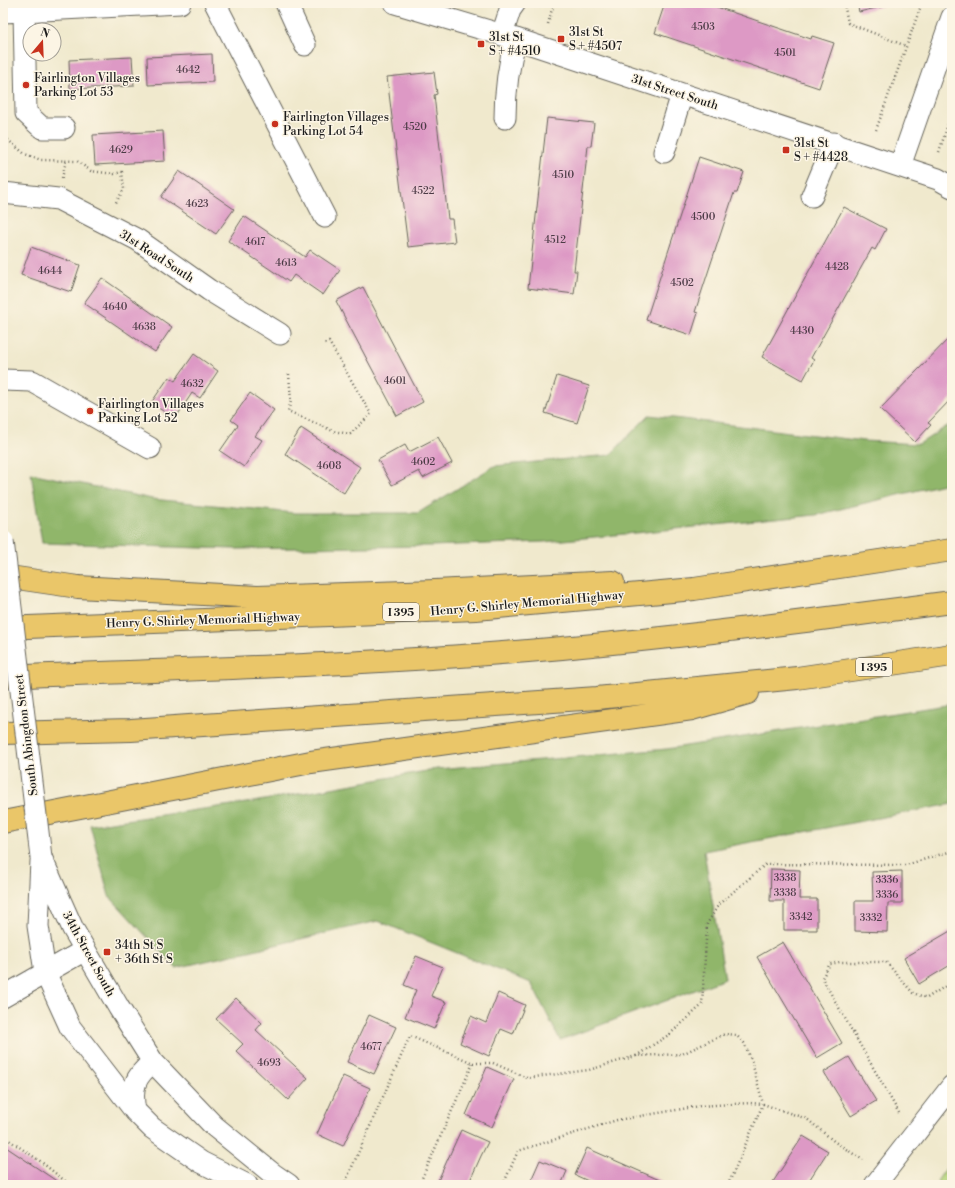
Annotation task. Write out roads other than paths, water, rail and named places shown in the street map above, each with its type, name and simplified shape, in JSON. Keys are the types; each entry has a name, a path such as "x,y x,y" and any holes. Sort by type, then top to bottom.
{"highway":[{"name":"Henry G. Shirley Memorial Highway","path":"3,628 476,609 694,589 952,550"},
{"path":"3,576 78,587 257,597 435,591 798,573"},
{"path":"3,677 368,661 560,648 741,630 952,602"},
{"name":"I 395","path":"3,733 131,730 496,706 797,678 952,655"},
{"path":"3,822 311,762 692,709 797,678"}],"street":[{"path":"3,12 180,3"},
{"path":"215,3 325,217"},
{"path":"286,3 305,45"},
{"name":"31st Street South","path":"395,3 509,37 834,143 938,179 952,187"},
{"path":"505,118 505,87 509,61 510,10 515,3"},
{"path":"24,11 26,113 42,128 64,128"},
{"path":"900,166 952,17"},
{"path":"664,152 682,94"},
{"path":"812,196 834,143"},
{"name":"31st Road South","path":"3,193 58,198 138,240 209,290 280,334"},
{"path":"3,380 32,381 150,448"},
{"name":"South Abingdon Street","path":"3,541 41,857"},
{"path":"41,857 38,926 45,972 70,1027 135,1111 152,1128 200,1162 247,1185"},
{"name":"34th Street South","path":"41,857 73,929 119,1008 153,1062 214,1126 280,1182"},
{"path":"3,997 85,950"},
{"path":"135,1111 132,1095 135,1082 142,1072 153,1062"},
{"path":"874,1185 952,1086"}],"place":[{"name":"31st St S + #4507","path":"561,39"},
{"name":"31st St S + #4510","path":"481,44"},
{"name":"Fairlington Villages Parking Lot 53","path":"26,85"},
{"name":"Fairlington Villages Parking Lot 54","path":"275,124"},
{"name":"31st St S + #4428","path":"786,150"},
{"name":"Fairlington Villages Parking Lot 52","path":"90,411"},
{"name":"34th St S + 36th St S","path":"107,952"}]}
